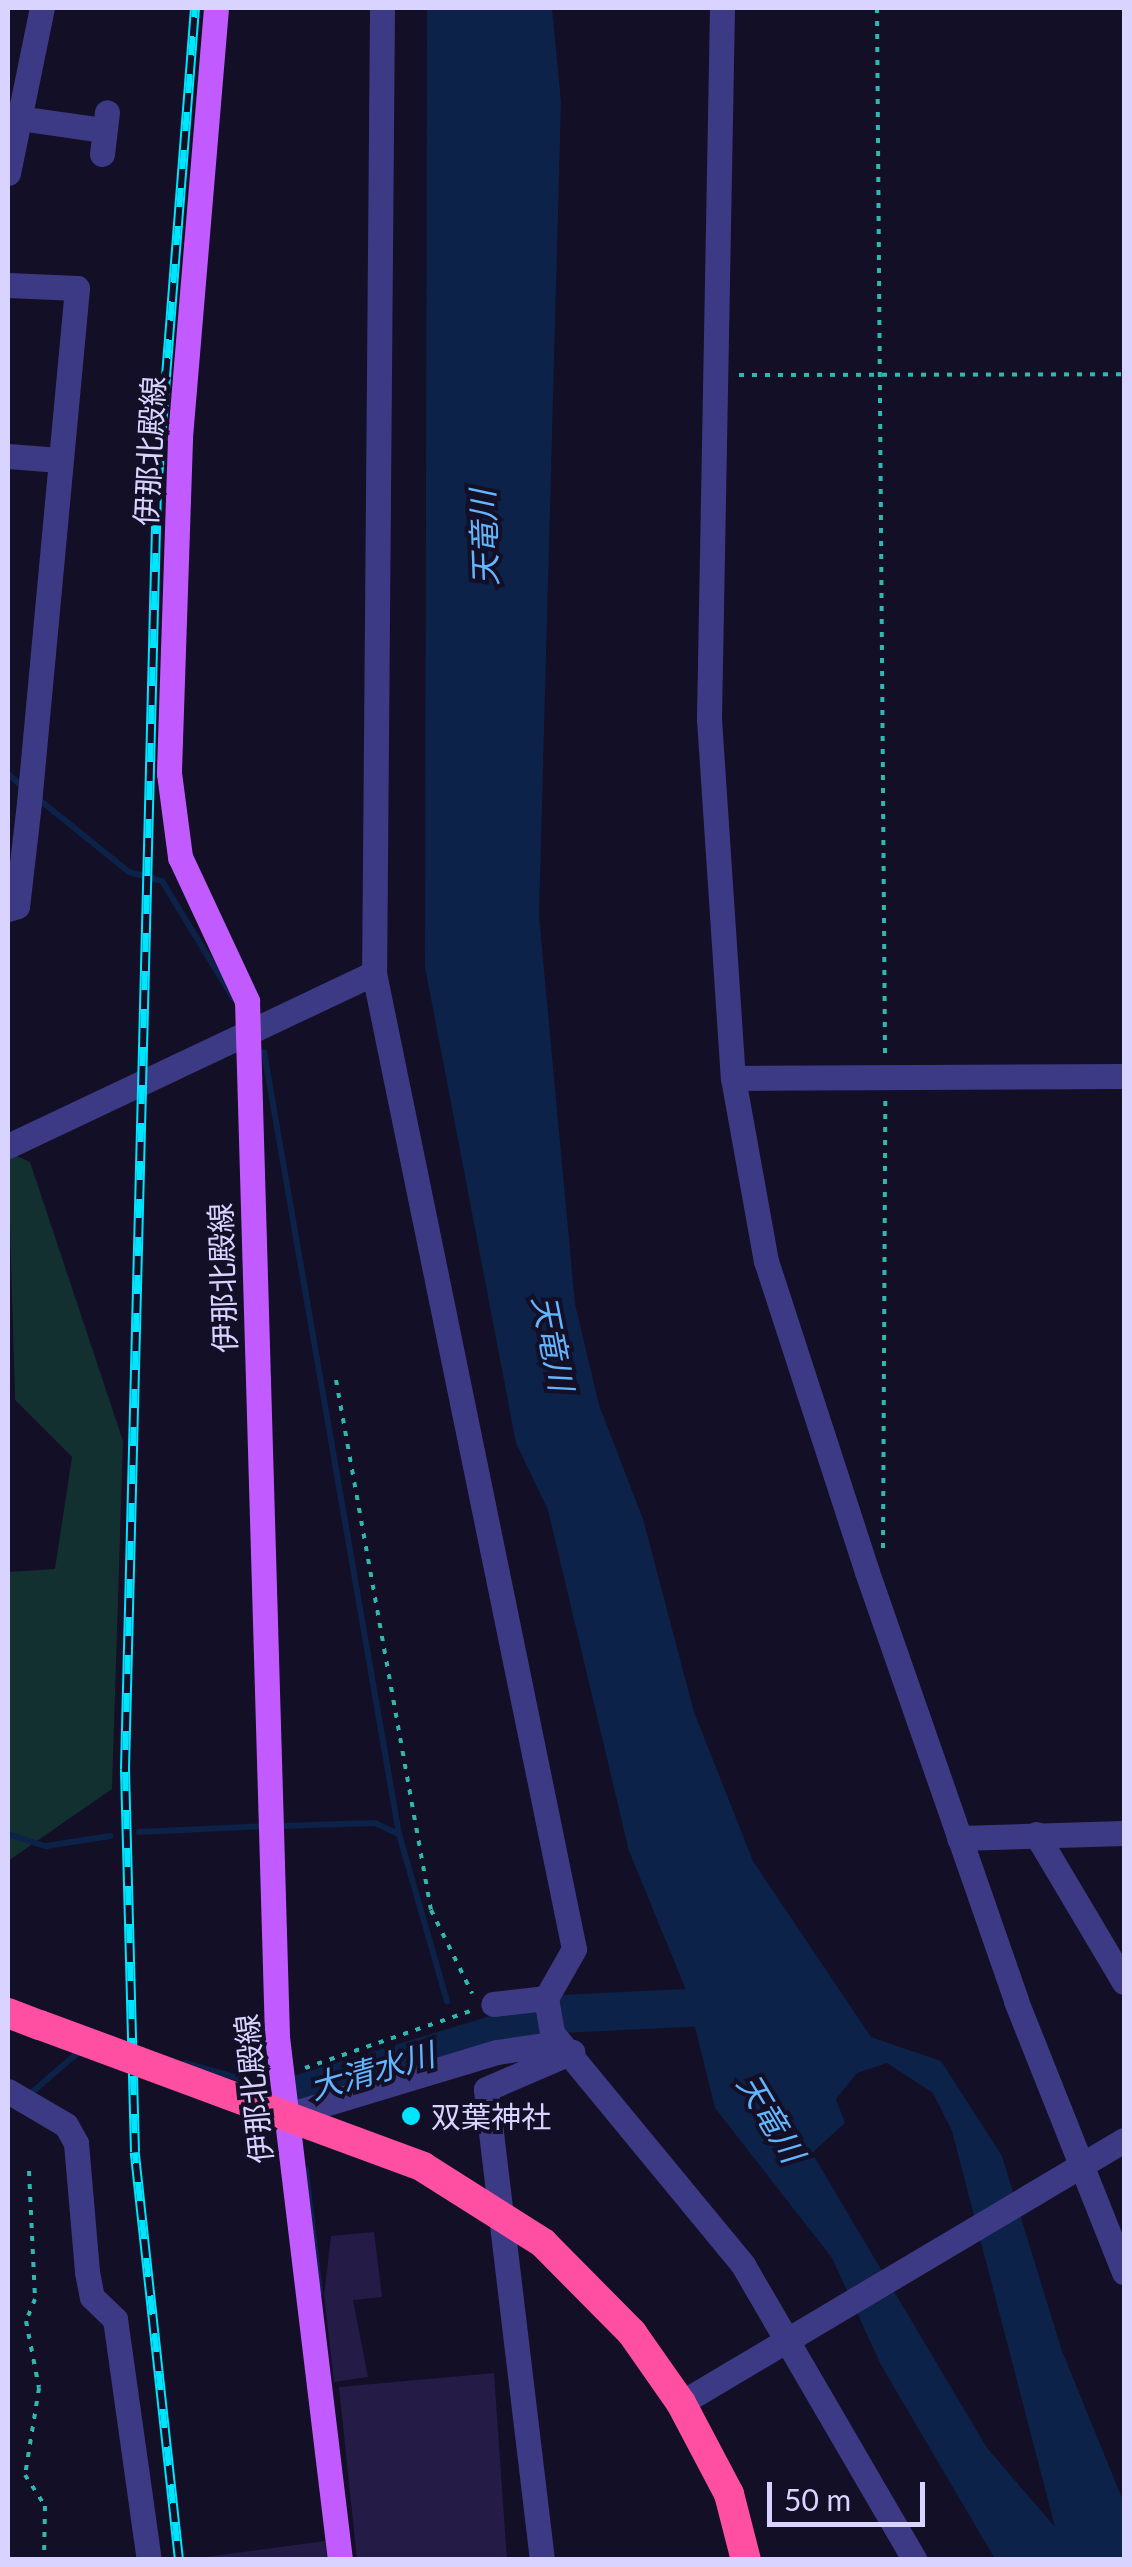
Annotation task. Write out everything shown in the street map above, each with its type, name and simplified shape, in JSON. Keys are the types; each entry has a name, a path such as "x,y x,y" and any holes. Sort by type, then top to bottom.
{"highway":[{"path":"8,2014 423,2167 542,2243 632,2333 681,2403 729,2494 746,2560"}],"main road":[{"name":"伊那北殿線","path":"216,8 180,438 169,774 180,858 242,987 248,1036 270,1827 284,2094 340,2560"}],"street":[{"path":"8,174 42,8"},
{"path":"382,8 374,973 574,1949 546,1998 552,2033 572,2052 744,2265 793,2335 915,2560"},
{"path":"722,8 709,718 733,1078 766,1261 867,1572 1075,2168 1124,2272"},
{"path":"20,118 104,132"},
{"path":"8,285 77,288 30,794 17,906 8,909"},
{"path":"8,456 60,460"},
{"path":"8,1146 248,1036 374,973"},
{"path":"733,1078 1124,1076"},
{"path":"959,1838 1124,1833"},
{"path":"1036,1834 1124,1982"},
{"path":"493,2004 546,1998"},
{"path":"284,2094 545,2045 572,2052"},
{"path":"542,2560 486,2090 572,2052"},
{"path":"17,2096 66,2125 76,2143 87,2272 92,2297 116,2320 149,2560"},
{"path":"681,2403 1124,2140"}],"path":[{"path":"867,1572 888,1532 877,8"},
{"path":"714,374 1124,374"},
{"path":"336,1380 430,1910 454,1968 475,1998 493,2004"},
{"path":"284,2094 493,2004"},
{"path":"29,2172 36,2299 26,2321 39,2388 25,2474 45,2506 44,2560"}],"green space":[{"path":"8,1152 30,1162 123,1441 112,1789 8,1861 8,1572 55,1569 72,1457 15,1400"}],"water":[{"name":"天竜川","path":"427,8 552,8 561,102 539,916 575,1304 599,1405 643,1519 694,1712 753,1861 871,2037 941,2061 1002,2156 1062,2351 1124,2503 1124,2559 995,2559 881,2365 832,2258 715,2108 686,1990 629,1851 548,1510 516,1443 425,967","holes":["887,2063 933,2093 952,2131 1055,2527 987,2448 812,2153 845,2123 836,2099 857,2073"]}],"building":[{"name":"双葉神社","path":"409,2109 417,2114 413,2123 404,2118"},
{"path":"374,2232 382,2297 353,2300 368,2377 334,2382 324,2295 331,2236"},
{"path":"494,2373 507,2560 357,2560 339,2387"},
{"path":"325,2541 327,2560 206,2557"}],"waterway":[{"path":"8,774 22,786"},
{"path":"36,797 129,872 162,881 233,998"},
{"path":"264,1052 399,1834"},
{"path":"280,1826 375,1823 399,1834 447,2001"},
{"path":"139,1832 267,1826"},
{"path":"8,1834 46,1846 110,1836"},
{"name":"大清水川","path":"299,2094 562,2014 706,2007"},
{"path":"458,2033 460,2042"},
{"name":"大清水川","path":"30,2094 81,2050"},
{"name":"大清水川","path":"185,2063 274,2088"},
{"path":"306,2170 320,2293"}],"railway":[{"path":"179,2560 135,2152 125,1769 157,491 195,8"}],"place":[{"name":"双葉神社","path":"411,2116"}]}
